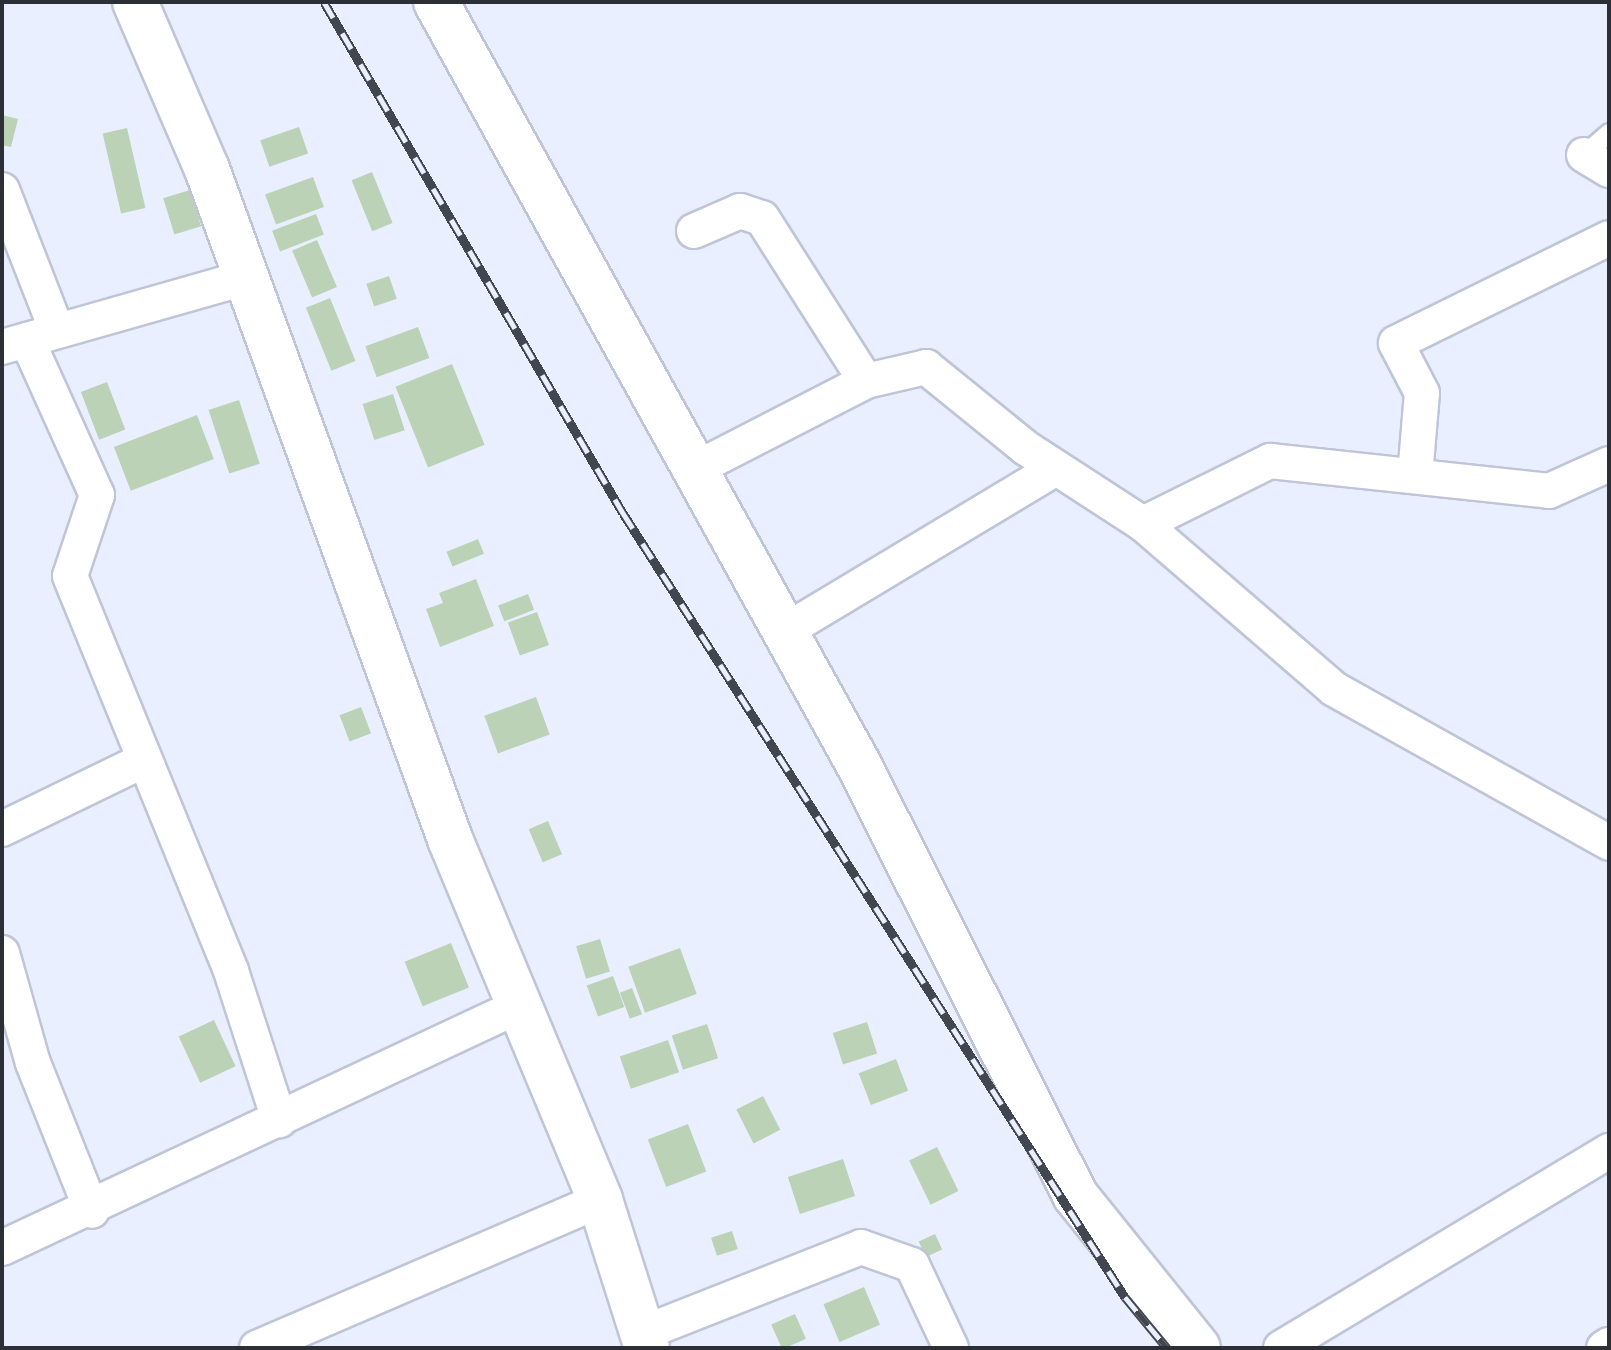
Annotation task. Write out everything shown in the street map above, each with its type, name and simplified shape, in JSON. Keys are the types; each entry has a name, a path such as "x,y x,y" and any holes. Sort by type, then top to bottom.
{"street":[{"path":"135,2 245,278 333,533 519,1006 600,1200 645,1341 861,1247 912,1265 951,1348"},
{"path":"436,2 697,468 970,975 1075,1195 1198,1348"},
{"path":"2,190 29,339 97,495 70,576 140,762 231,971 279,1120"},
{"path":"694,231 740,211 762,218 866,381"},
{"path":"1415,476 1422,393 1396,343 1609,238"},
{"path":"29,339 245,278"},
{"path":"697,468 866,381 926,367 1056,468 1143,524 1334,689 1609,843"},
{"path":"1143,524 1270,461 1549,491 1609,464"},
{"path":"785,631 1056,468"},
{"path":"2,829 140,762"},
{"path":"2,953 33,1063 92,1211"},
{"path":"2,1248 92,1211 519,1006"},
{"path":"1281,1348 1609,1151"},
{"path":"257,1348 600,1200"}],"lane":[{"path":"1596,163 1609,133"}],"building":[{"path":"2,115 18,119 11,147 2,145"},
{"path":"299,127 308,153 269,167 260,140"},
{"path":"127,128 145,208 121,214 103,134"},
{"path":"372,172 393,223 372,231 352,180"},
{"path":"313,177 324,207 276,225 265,194"},
{"path":"190,190 201,226 174,235 163,198"},
{"path":"316,214 324,235 280,251 272,231"},
{"path":"317,240 337,287 312,297 292,251"},
{"path":"389,276 397,299 374,307 366,284"},
{"path":"330,298 355,361 331,371 306,308"},
{"path":"418,327 429,358 377,377 365,346"},
{"path":"452,364 485,445 428,468 395,387"},
{"path":"107,382 125,430 99,440 81,392"},
{"path":"393,394 405,430 374,440 363,404"},
{"path":"239,400 260,464 229,474 209,410"},
{"path":"197,415 214,459 131,491 114,447"},
{"path":"478,539 484,554 452,567 446,552"},
{"path":"476,579 494,626 440,647 426,609 443,603 439,593"},
{"path":"528,594 534,610 504,621 498,605"},
{"path":"537,612 549,645 520,655 508,623"},
{"path":"536,697 550,735 498,753 484,716"},
{"path":"361,707 371,733 350,741 340,715"},
{"path":"548,821 562,854 543,862 529,829"},
{"path":"600,939 610,972 586,979 576,946"},
{"path":"451,943 469,988 423,1006 405,962"},
{"path":"680,948 697,994 645,1013 628,967"},
{"path":"613,976 624,1007 598,1017 587,986"},
{"path":"632,988 642,1014 630,1019 620,993"},
{"path":"214,1020 236,1066 200,1083 179,1036"},
{"path":"867,1022 877,1053 843,1065 833,1033"},
{"path":"707,1024 718,1058 683,1070 672,1035"},
{"path":"668,1040 679,1072 631,1089 620,1057"},
{"path":"896,1059 908,1091 871,1105 859,1073"},
{"path":"763,1096 780,1130 754,1143 736,1110"},
{"path":"688,1124 706,1172 666,1187 648,1139"},
{"path":"937,1147 958,1191 931,1205 909,1161"},
{"path":"843,1159 855,1196 800,1214 788,1177"},
{"path":"732,1231 738,1249 717,1256 711,1238"},
{"path":"935,1234 942,1249 926,1257 919,1242"},
{"path":"864,1287 880,1325 840,1342 823,1304"},
{"path":"795,1314 806,1339 782,1348 771,1325"}],"railway":[{"path":"324,2 623,513 1125,1297 1167,1348"}]}
